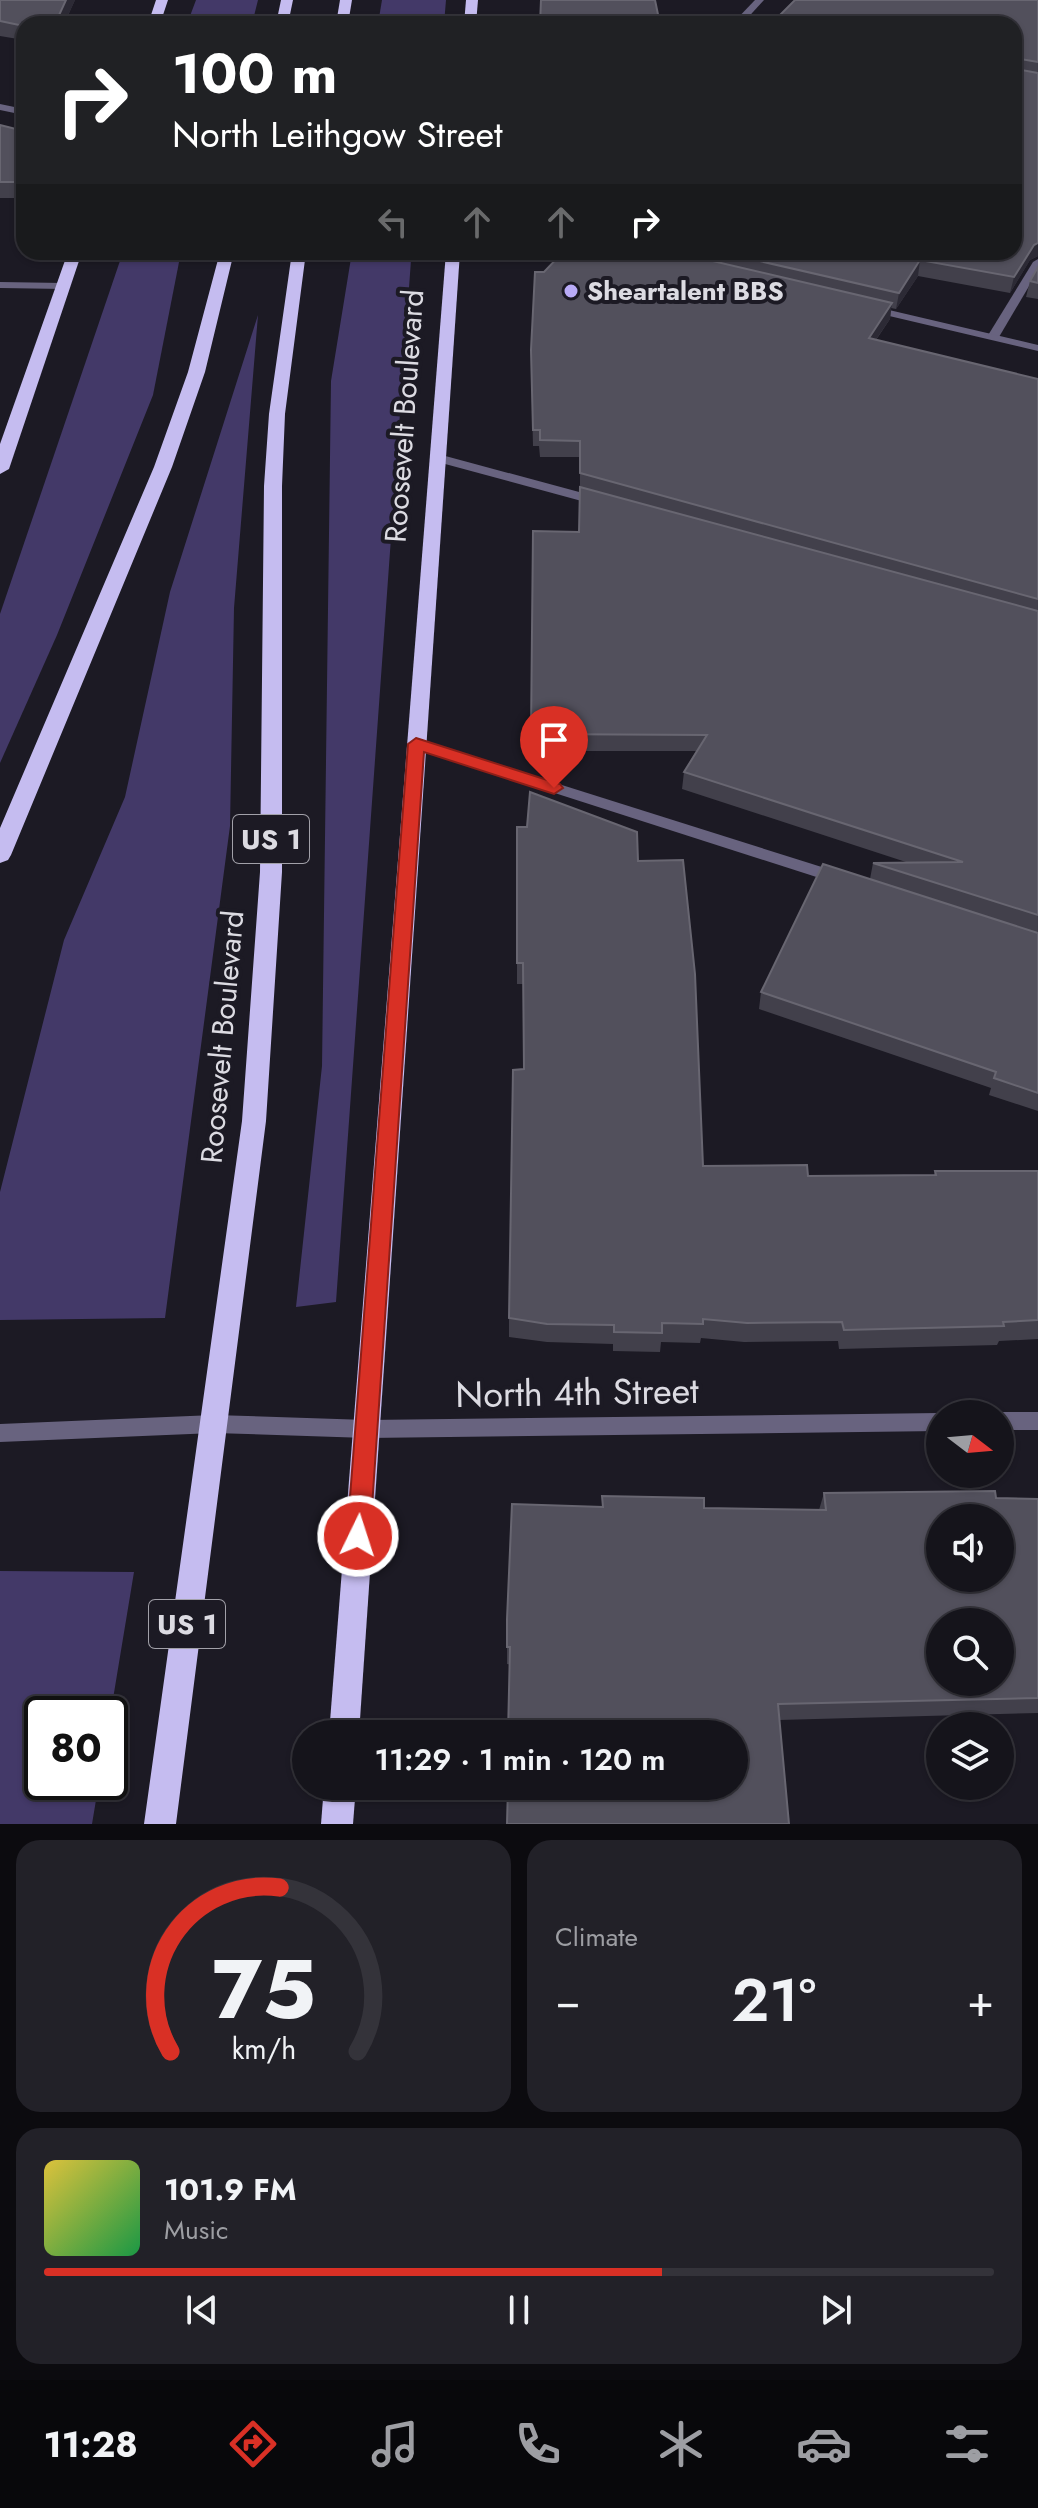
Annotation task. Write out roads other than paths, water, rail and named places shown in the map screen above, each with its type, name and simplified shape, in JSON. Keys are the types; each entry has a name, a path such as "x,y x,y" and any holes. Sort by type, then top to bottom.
{"highway":[{"path":"0,469 72,260"},
{"path":"0,855 25,789 160,474 205,342 225,260"},
{"name":"Roosevelt Boulevard","path":"160,1824 254,1121 271,872 274,472 283,350 298,260"},
{"name":"Roosevelt Boulevard","path":"345,1720 452,260"},
{"path":"337,1824 339,1800"}],"street":[{"path":"745,16 760,0"},
{"path":"993,337 1038,262"},
{"path":"0,285 64,286"},
{"path":"855,305 1038,348"},
{"path":"438,458 615,507"},
{"path":"416,744 857,884"},
{"path":"1014,1421 1038,1421"},
{"name":"North 4th Street","path":"0,1433 214,1424 367,1429 926,1422"}],"place":[{"name":"Sheartalent BBS","path":"571,291"}]}
